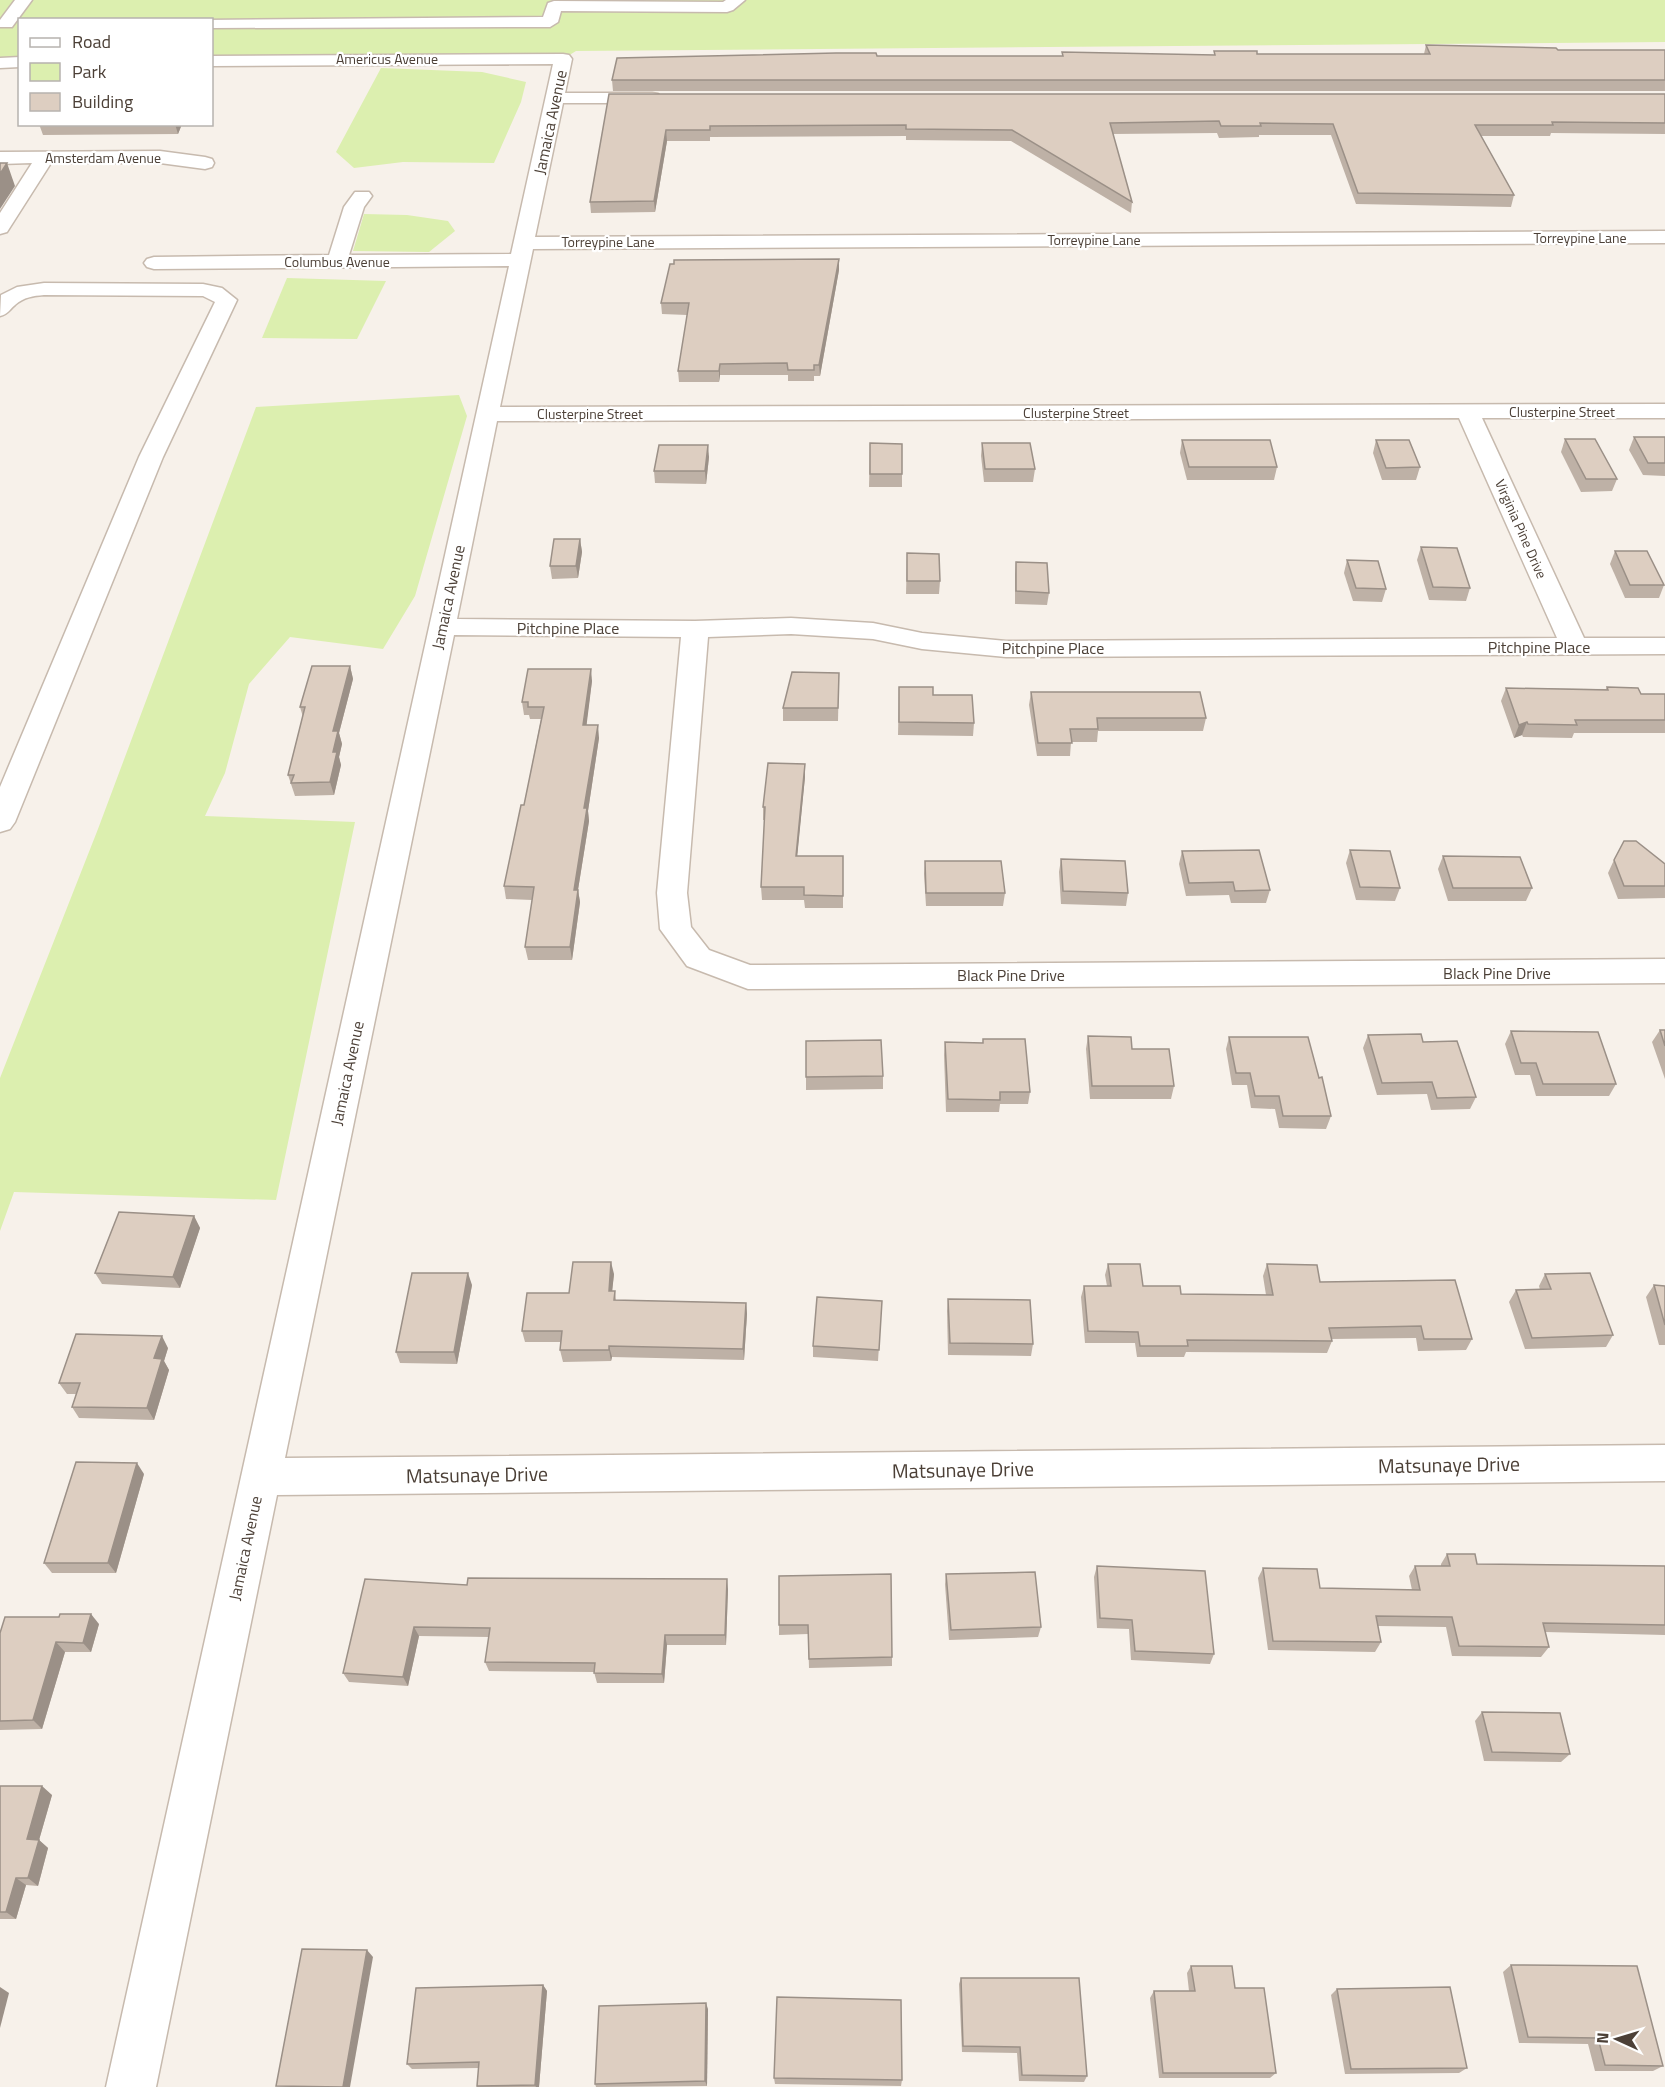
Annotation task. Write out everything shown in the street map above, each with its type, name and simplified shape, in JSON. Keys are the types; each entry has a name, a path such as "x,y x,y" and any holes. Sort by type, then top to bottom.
{"street":[{"path":"18,23 6,23 24,0"},
{"path":"213,23 550,22 554,6 727,7 737,0"},
{"name":"Americus Avenue","path":"213,61 563,59"},
{"name":"Jamaica Avenue","path":"131,2087 563,59"},
{"path":"0,63 18,62"},
{"path":"555,98 674,98"},
{"path":"0,228 46,157"},
{"name":"Amsterdam Avenue","path":"0,158 160,157 205,163"},
{"path":"337,262 354,207 362,196"},
{"name":"Torreypine Lane","path":"522,251 1665,237"},
{"name":"Columbus Avenue","path":"154,263 337,262 522,251"},
{"path":"0,310 4,303 15,295 26,290 44,289 203,290 215,292 226,300 151,457 0,822"},
{"name":"Clusterpine Street","path":"487,414 1665,411"},
{"name":"Virginia Pine Drive","path":"1468,412 1574,646"},
{"name":"Pitchpine Place","path":"442,627 694,629 802,627 873,631 922,641 1006,649 1665,646"},
{"name":"Black Pine Drive","path":"694,629 672,893 676,929 698,958 748,976 1665,971"},
{"name":"Matsunaye Drive","path":"260,1477 1665,1462"}],"green space":[{"path":"0,0 1665,0 1665,42 576,51 563,59 213,61 213,18 18,18 18,62 0,63"},
{"path":"381,68 482,72 526,82 521,102 494,163 403,162 354,168 336,152"},
{"path":"364,214 407,215 448,221 455,231 429,252 353,251"},
{"path":"287,278 386,281 357,339 262,338"},
{"path":"459,395 467,416 415,596 383,649 290,637 249,684 225,773 205,816 355,822 276,1200 14,1192 0,1231 0,1078 98,829 256,407"}],"building":[{"path":"1426,45 1556,48 1558,50 1665,50 1665,80 612,80 617,58 836,53 876,53 877,56 1063,56 1062,52 1215,55 1214,51 1257,51 1257,54 1430,54"},
{"path":"609,94 1665,94 1665,123 1552,122 1553,125 1475,125 1514,195 1358,193 1333,124 1260,123 1261,126 1221,126 1219,121 1110,123 1132,202 1012,130 906,129 906,125 710,126 710,130 666,130 654,201 590,202"},
{"path":"0,163 7,163 0,174"},
{"path":"839,259 819,365 814,365 814,370 788,370 787,363 720,364 719,371 678,371 689,303 661,303 670,264 674,264 674,260"},
{"path":"1634,437 1665,437 1665,463 1648,463"},
{"path":"1565,439 1595,439 1617,479 1586,479"},
{"path":"1182,440 1270,440 1277,467 1189,467"},
{"path":"1376,440 1409,440 1420,467 1386,468"},
{"path":"870,443 902,444 902,474 870,474"},
{"path":"982,443 1030,443 1035,469 985,469"},
{"path":"659,445 708,445 705,471 654,471"},
{"path":"554,539 580,539 576,566 550,566"},
{"path":"1421,547 1457,548 1470,588 1433,587"},
{"path":"1615,551 1647,551 1664,585 1630,585"},
{"path":"907,553 939,554 940,581 907,581"},
{"path":"1347,560 1378,561 1386,589 1356,588"},
{"path":"1016,562 1047,563 1049,593 1016,591"},
{"path":"312,666 350,666 333,731 338,731 333,752 337,752 330,782 291,783 294,775 288,775 305,707 300,707"},
{"path":"528,669 591,669 583,725 598,725 584,808 587,808 574,890 578,890 570,947 525,947 534,887 504,886 521,805 524,805 544,707 528,707 528,702 522,702"},
{"path":"792,672 839,673 838,708 783,708"},
{"path":"899,687 933,687 933,695 972,695 974,723 899,722"},
{"path":"1607,687 1638,688 1641,694 1665,694 1665,720 1575,720 1577,725 1528,724 1527,722 1519,725 1506,688 1608,690"},
{"path":"1031,692 1200,692 1206,718 1097,718 1098,729 1070,729 1072,743 1038,743"},
{"path":"768,763 805,764 796,856 843,856 843,896 804,895 804,887 761,887 765,807 763,807"},
{"path":"1624,841 1636,841 1665,864 1665,886 1624,886 1614,860"},
{"path":"1259,850 1270,890 1235,891 1233,882 1189,883 1182,851"},
{"path":"1350,850 1390,851 1400,888 1360,887"},
{"path":"1443,856 1520,857 1532,888 1453,888"},
{"path":"1061,859 1125,861 1128,893 1063,891"},
{"path":"925,861 1001,861 1005,893 926,893"},
{"path":"1660,1030 1665,1030 1665,1046"},
{"path":"1511,1031 1598,1032 1616,1084 1543,1084 1536,1063 1521,1063"},
{"path":"1421,1034 1423,1042 1457,1041 1476,1097 1437,1098 1432,1082 1382,1083 1368,1035"},
{"path":"1088,1036 1131,1037 1132,1049 1169,1049 1174,1086 1092,1086"},
{"path":"1229,1037 1308,1037 1319,1078 1322,1077 1331,1116 1283,1116 1279,1096 1255,1096 1250,1073 1236,1073"},
{"path":"983,1039 1025,1039 1030,1092 1000,1092 1000,1100 948,1099 945,1042 983,1043"},
{"path":"881,1040 883,1076 806,1077 806,1041"},
{"path":"119,1212 194,1216 173,1277 95,1273"},
{"path":"573,1262 611,1262 609,1291 615,1291 614,1300 746,1303 743,1349 609,1346 609,1350 560,1350 562,1331 522,1331 527,1293 569,1293"},
{"path":"1108,1264 1140,1264 1143,1286 1180,1286 1181,1294 1273,1295 1267,1264 1317,1265 1320,1282 1455,1280 1472,1339 1424,1339 1421,1326 1329,1328 1332,1341 1187,1340 1188,1346 1140,1346 1138,1332 1088,1331 1084,1286 1111,1286"},
{"path":"412,1273 468,1273 454,1352 396,1352"},
{"path":"1590,1273 1613,1335 1532,1338 1516,1290 1551,1289 1545,1274"},
{"path":"1654,1285 1665,1286 1665,1325"},
{"path":"817,1297 882,1301 879,1350 813,1346"},
{"path":"948,1299 1030,1300 1033,1344 950,1343"},
{"path":"76,1334 162,1336 154,1358 162,1359 147,1408 72,1407 80,1383 59,1383"},
{"path":"76,1462 137,1463 108,1563 44,1563"},
{"path":"1447,1554 1475,1554 1477,1564 1665,1566 1665,1625 1543,1623 1549,1647 1459,1646 1452,1617 1376,1616 1381,1642 1273,1641 1263,1568 1317,1569 1320,1588 1420,1590 1415,1566 1450,1566"},
{"path":"1097,1566 1205,1571 1214,1654 1135,1651 1132,1620 1100,1618"},
{"path":"1035,1572 1041,1627 951,1630 946,1574"},
{"path":"891,1574 892,1657 809,1659 808,1625 779,1625 779,1576"},
{"path":"468,1578 727,1579 725,1635 665,1635 662,1674 594,1673 595,1663 485,1662 490,1628 414,1627 403,1677 343,1673 365,1579 467,1585"},
{"path":"60,1614 91,1614 83,1643 56,1642 33,1720 0,1721 0,1633 5,1617 59,1617"},
{"path":"1482,1712 1560,1713 1570,1754 1492,1752"},
{"path":"0,1786 42,1786 27,1839 39,1840 28,1878 16,1878 6,1912 0,1912"},
{"path":"302,1949 367,1950 343,2087 276,2086"},
{"path":"1511,1965 1637,1966 1663,2066 1605,2065 1598,2038 1528,2037"},
{"path":"1191,1966 1232,1966 1235,1988 1264,1988 1276,2073 1163,2073 1154,1991 1195,1991"},
{"path":"961,1978 1079,1978 1087,2076 1022,2075 1020,2047 963,2046"},
{"path":"543,1985 535,2085 477,2086 479,2062 407,2064 416,1988"},
{"path":"1450,1987 1467,2068 1351,2069 1337,1989"},
{"path":"777,1997 901,2000 902,2080 774,2078"},
{"path":"706,2003 705,2081 595,2084 599,2006"}]}
